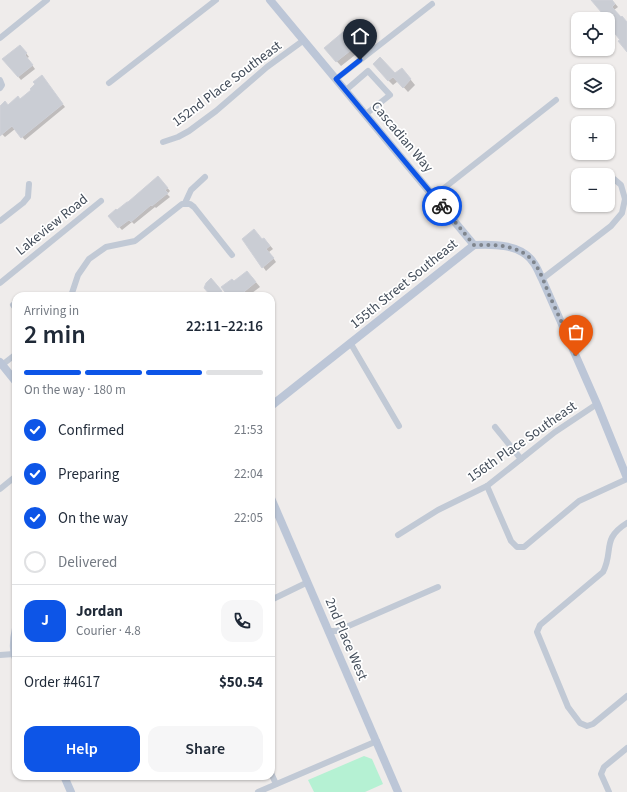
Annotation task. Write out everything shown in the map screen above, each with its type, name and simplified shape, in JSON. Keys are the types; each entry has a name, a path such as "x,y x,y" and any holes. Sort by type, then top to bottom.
{"street":[{"path":"0,38 47,0"},
{"path":"109,83 216,0"},
{"name":"Cascadian Way","path":"270,0 474,245"},
{"path":"336,79 432,4"},
{"name":"152nd Place Southeast","path":"163,142 178,137 189,131 221,107 267,67 304,40"},
{"path":"346,90 368,71 390,95 366,114"},
{"path":"434,196 556,100"},
{"path":"72,292 78,275 89,259 106,247 135,241 185,203 191,190 205,178"},
{"path":"542,279 611,226 622,213 625,199 621,184 615,180"},
{"path":"0,221 23,203 28,197 29,184"},
{"name":"Lakeview Road","path":"0,283 101,201"},
{"path":"185,203 194,207 232,255"},
{"path":"474,245 497,244 512,248 526,255 532,261 542,279 597,404 627,478 579,501 524,547 517,547 511,541 487,486"},
{"name":"155th Street Southeast","path":"275,403 474,245"},
{"path":"351,344 399,426"},
{"path":"12,357 1,364 12,377"},
{"name":"156th Place Southeast","path":"398,535 438,510 487,486 555,432 597,404"},
{"path":"495,426 521,458"},
{"path":"0,489 12,479"},
{"name":"2nd Place West","path":"275,507 398,792"},
{"path":"627,523 615,531 611,538 606,565 603,572 540,625 537,635 566,705 580,723 587,726 596,723 627,696"},
{"path":"275,598 308,582"},
{"path":"328,631 337,631 438,587"},
{"path":"0,655 12,657"},
{"path":"258,792 377,741"},
{"path":"609,792 602,774 604,768 627,748"},
{"path":"66,780 71,792"},
{"path":"274,780 276,784"}],"green space":[{"path":"364,756 372,759 383,784 365,792 314,792 308,780"}],"building":[{"path":"591,0 612,0 615,4 612,7 627,22 627,52 618,41 620,40 615,34 615,12 601,12"},
{"path":"349,27 364,40 336,62 324,48"},
{"path":"20,45 27,53 25,55 33,65 18,77 2,59"},
{"path":"380,57 395,73 402,68 411,79 403,88 393,77 388,81 373,64"},
{"path":"42,75 63,104 21,138 12,126 0,136 0,106 5,101 8,105 18,96 20,99 31,90 30,89 35,84 33,82"},
{"path":"158,176 168,188 165,190 168,193 131,222 129,220 118,228 108,216 128,202"},
{"path":"254,229 270,246 266,249 274,258 262,268 242,239"},
{"path":"247,271 256,282 244,292 225,292 221,287 232,279 234,281"},
{"path":"211,278 222,291 208,292 204,288 206,283"}],"way so far":[{"path":"442,206 474,245 497,244 512,248 526,255 532,261 542,279 576,356"}],"route":[{"path":"360,60 336,79 442,206"}]}
